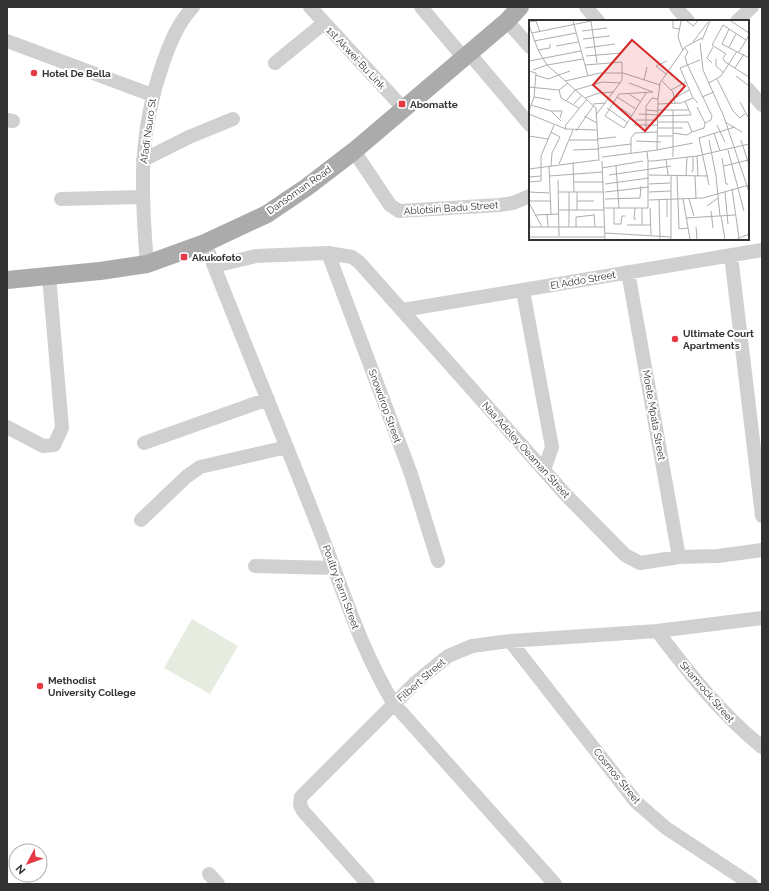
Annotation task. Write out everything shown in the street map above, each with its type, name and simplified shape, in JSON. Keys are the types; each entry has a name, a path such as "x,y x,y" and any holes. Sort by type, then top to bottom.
{"main road":[{"name":"Dansoman Road","path":"7,280 100,271 147,264 205,243 267,214 288,201 354,151 465,55 507,21 520,7"}],"street":[{"name":"Afadi Nsuro St","path":"147,264 142,197 143,160 152,95 169,47 177,30 193,7"},
{"name":"1st Akwei-Bu Link","path":"310,7 403,108"},
{"path":"421,7 529,124"},
{"path":"586,7 597,20"},
{"path":"676,7 687,20"},
{"path":"738,20 752,7"},
{"path":"507,21 529,47"},
{"path":"275,63 324,23"},
{"path":"7,41 152,95"},
{"path":"749,90 762,105"},
{"path":"143,160 188,137 233,119"},
{"name":"Ablotsiri Badu Street","path":"354,151 390,205 399,211 500,205 513,203 529,196"},
{"path":"61,198 142,197"},
{"name":"Poultry Farm Street","path":"205,243 287,447 364,649 379,680 394,704 555,884"},
{"name":"El Addo Street","path":"403,310 762,250"},
{"name":"Naa Adoley Oeaman Street","path":"214,266 256,256 328,253 352,257 359,262 403,310 585,516 625,555 640,563 679,557 718,556 762,550"},
{"name":"Snowdrop Street","path":"328,253 410,474 438,561"},
{"path":"731,255 762,516"},
{"name":"Moete Mpata Street","path":"628,272 679,557"},
{"path":"7,427 43,446 54,445 62,428 49,276"},
{"path":"523,291 552,447 544,470"},
{"path":"144,443 268,399"},
{"path":"141,520 186,477 200,468 287,447"},
{"path":"255,566 334,568"},
{"name":"Filbert Street","path":"368,884 303,811 300,805 300,796 394,704 448,656 472,646 510,641 657,631 762,618"},
{"name":"Shamrock Street","path":"657,631 697,683 739,729 762,748"},
{"name":"Cosmos Street","path":"510,641 636,802 666,828 751,884"}],"shaded area":[{"path":"192,619 238,646 210,694 164,668"}],"place":[{"name":"Hotel De Bella","path":"34,73"},
{"name":"Abomatte","path":"402,104"},
{"name":"Akukofoto","path":"184,257"},
{"name":"Ultimate Court Apartments","path":"675,339"},
{"name":"Methodist University College","path":"40,686"}]}
